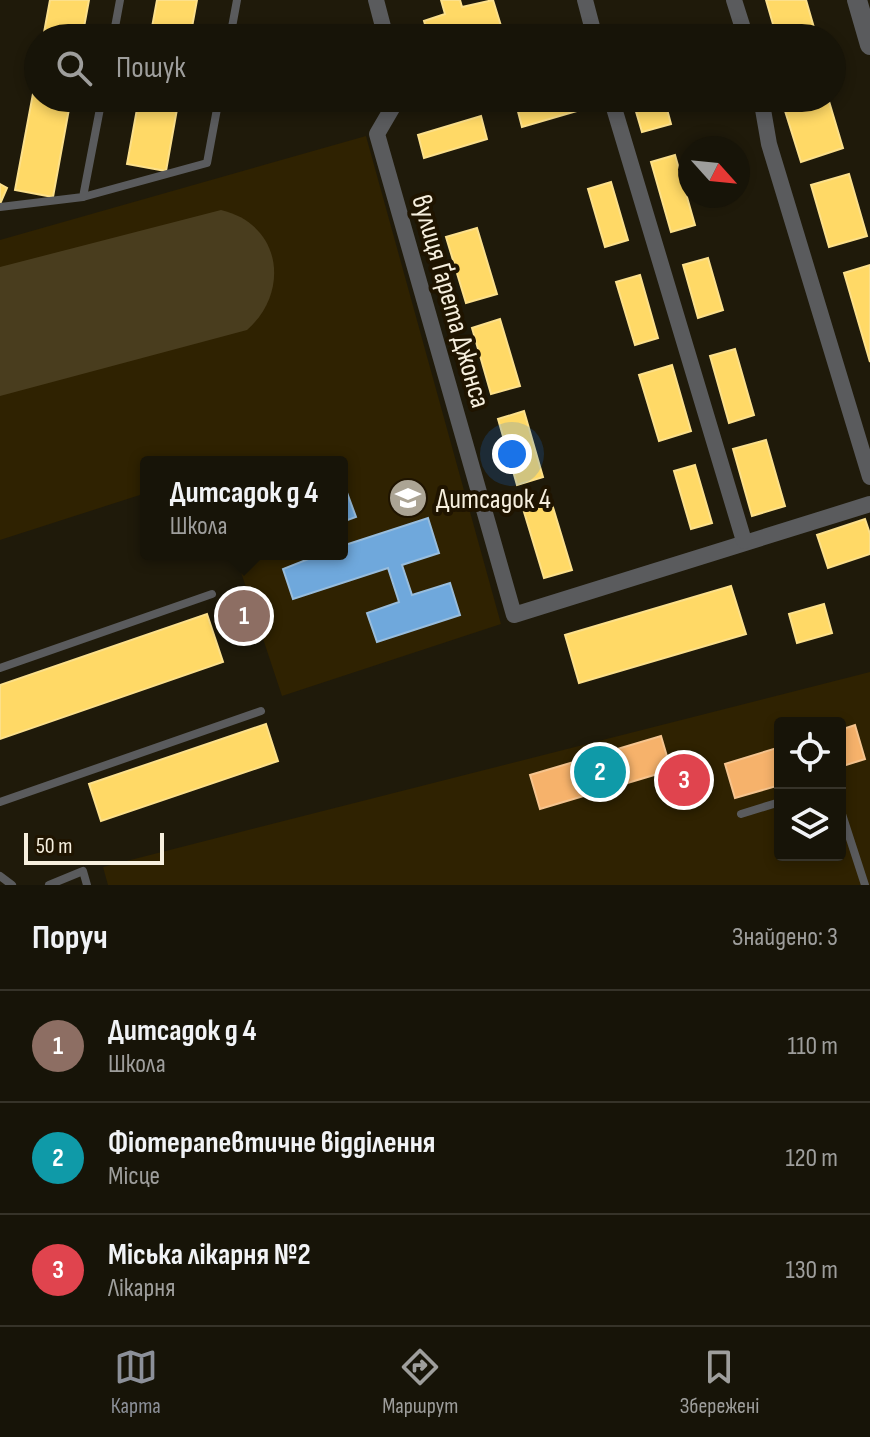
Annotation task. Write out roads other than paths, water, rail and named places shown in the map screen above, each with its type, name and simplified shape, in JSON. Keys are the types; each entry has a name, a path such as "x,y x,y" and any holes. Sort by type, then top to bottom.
{"street":[{"path":"376,0 382,24"},
{"path":"585,0 591,24"},
{"path":"734,0 742,24"},
{"path":"857,0 870,45"},
{"name":"вулиця Ґарета Джонса","path":"390,112 377,134 514,615 744,541"},
{"path":"615,112 744,541 870,504"},
{"path":"763,112 769,144 870,477"}],"lane":[{"path":"116,24 120,0"},
{"path":"233,24 237,0"},
{"path":"83,197 99,112"},
{"path":"0,207 83,197 207,163 216,112"},
{"path":"0,668 212,594"},
{"path":"0,802 261,711"},
{"path":"741,814 774,804"},
{"path":"846,826 865,885"},
{"path":"49,885 83,871 87,885"},
{"path":"0,876 12,885"}],"place":[{"name":"Дитсадок 4","path":"408,498"},
{"name":"Дитсадок д 4","path":"244,616"},
{"name":"Фіотерапевтичне відділення","path":"600,772"},
{"name":"Міська лікарня №2","path":"684,780"}]}
